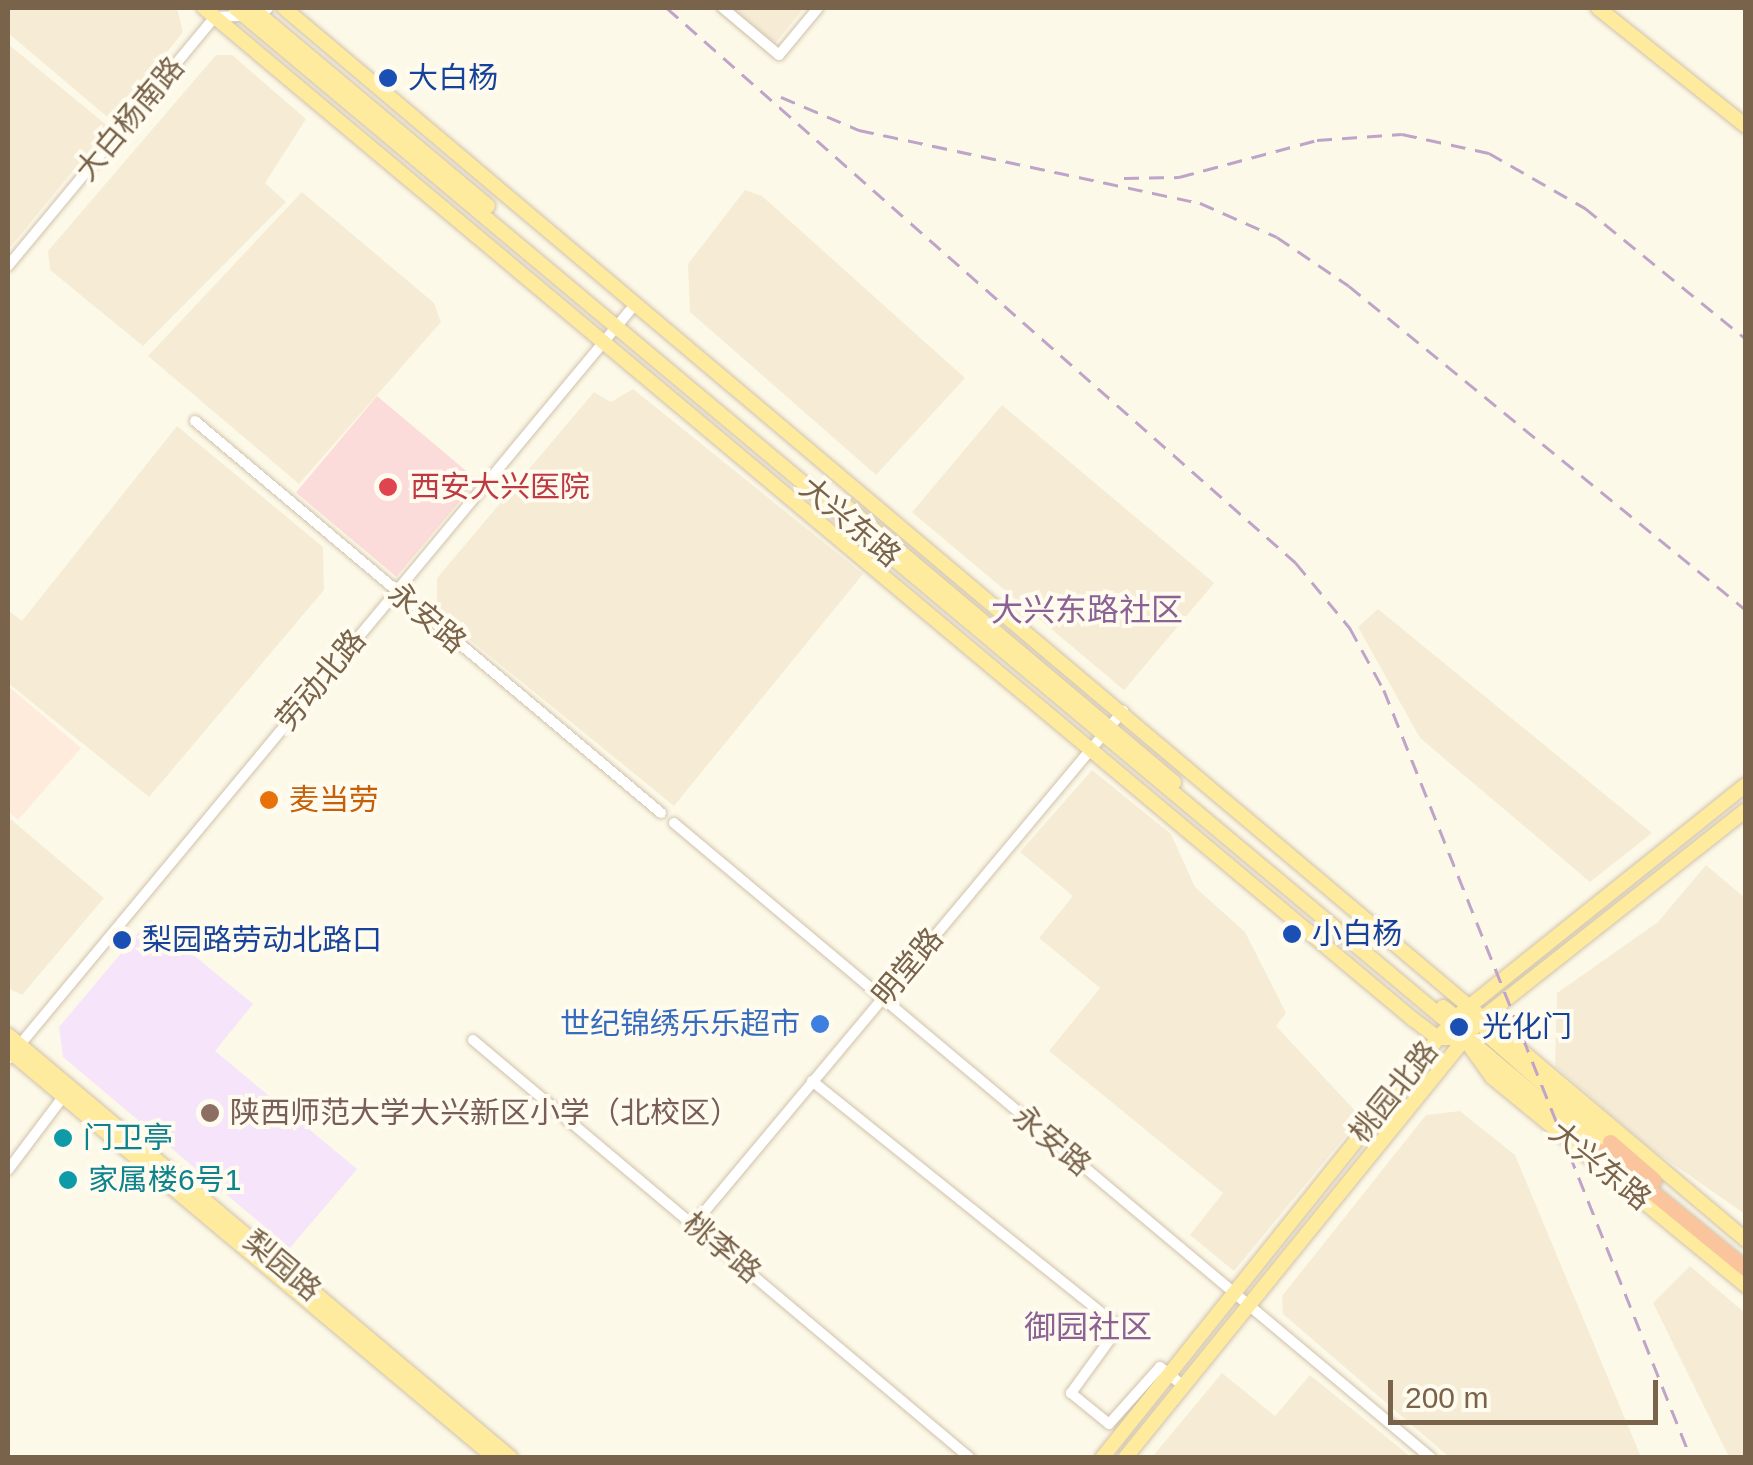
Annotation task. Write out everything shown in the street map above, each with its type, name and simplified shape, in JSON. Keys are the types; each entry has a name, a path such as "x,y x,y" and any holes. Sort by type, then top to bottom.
{"highway":[{"path":"1606,1146 1746,1269"},
{"path":"1647,1181 1746,1256"}],"main road":[{"path":"284,8 1123,710 1480,1020"},
{"path":"1598,8 1746,126"},
{"name":"大兴东路","path":"251,10 620,322"},
{"name":"大兴东路","path":"251,10 1453,1020 1492,1078 1746,1286"},
{"path":"210,12 602,344 1438,1038 1464,1038"},
{"name":"桃园北路","path":"1102,1458 1453,1020 1746,786"},
{"name":"桃园北路","path":"1126,1458 1480,1020 1746,810"},
{"path":"1453,1020 1480,1020"},
{"name":"大兴东路","path":"1480,1020 1492,1039 1606,1146"},
{"name":"大兴东路","path":"1480,1020 1746,1240"},
{"name":"梨园路","path":"8,1035 12,1052 62,1097 495,1458"},
{"name":"大兴东路","path":"1464,1038 1606,1146"},
{"name":"梨园路","path":"12,1052 511,1458"}],"street":[{"path":"723,8 779,55 818,8"},
{"path":"210,12 251,10"},
{"name":"大白杨南路","path":"8,266 210,12"},
{"name":"劳动北路","path":"12,1052 636,303"},
{"name":"永安路","path":"194,420 661,813"},
{"name":"明堂路","path":"694,1224 1123,710"},
{"name":"永安路","path":"674,823 1432,1458"},
{"name":"桃李路","path":"473,1040 970,1458"},
{"path":"812,1081 1119,1327 1070,1393 1109,1424 1160,1367 1185,1387"},
{"path":"8,1170 62,1097"}],"shaded area":[{"path":"8,8 177,8 183,32 112,121 8,33"},
{"path":"712,8 804,8 767,53"},
{"path":"8,44 109,127 8,250"},
{"path":"216,55 232,55 306,119 265,183 286,202 143,346 50,270 48,251"},
{"path":"745,190 762,196 965,378 876,475 690,312 688,264"},
{"path":"302,192 434,303 441,322 299,484 148,356"},
{"path":"633,389 863,574 674,806 437,613 437,578 594,392 611,402"},
{"name":"西安大兴医院","path":"377,396 477,480 396,577 296,493"},
{"path":"1002,405 1214,583 1124,690 912,512"},
{"path":"177,426 323,547 324,590 149,797 8,683 8,610 22,621"},
{"path":"1378,609 1652,833 1590,882 1420,738 1358,627"},
{"path":"8,686 81,748 18,820 8,811"},
{"path":"1092,770 1171,834 1195,887 1245,932 1286,1013 1276,1026 1361,1117 1234,1271 1190,1235 1223,1193 1049,1051 1100,988 1039,938 1073,896 1020,852"},
{"path":"8,817 104,898 22,995 8,988"},
{"path":"1706,865 1745,898 1745,1214 1647,1146 1555,1066 1557,993 1658,922"},
{"name":"陕西师范大学大兴新区小学（北校区）","path":"150,919 253,1004 215,1051 357,1169 290,1248 63,1057 59,1027"},
{"path":"1460,1111 1515,1155 1641,1457 1449,1457 1283,1314 1282,1296 1426,1115"},
{"path":"1690,1266 1745,1313 1745,1457 1729,1457 1653,1303"},
{"path":"1222,1373 1275,1416 1310,1375 1411,1457 1152,1457"}],"railway":[{"path":"667,8 1296,563 1350,628 1384,690 1691,1458"},
{"path":"781,97 859,130 1200,203 1277,237 1349,286 1746,610"},
{"path":"1124,178 1179,177 1317,140 1402,134 1489,153 1585,208 1746,339"}],"place":[{"name":"大白杨","path":"388,78"},
{"name":"西安大兴医院","path":"388,487"},
{"name":"麦当劳","path":"269,800"},
{"name":"小白杨","path":"1292,934"},
{"name":"梨园路劳动北路口","path":"122,940"},
{"name":"世纪锦绣乐乐超市","path":"820,1024"},
{"name":"光化门","path":"1459,1027"},
{"name":"陕西师范大学大兴新区小学（北校区）","path":"210,1113"},
{"name":"门卫亭","path":"63,1138"},
{"name":"家属楼6号1","path":"68,1180"}],"district":[{"name":"大兴东路社区","path":"1087,610"},
{"name":"御园社区","path":"1088,1327"}]}
